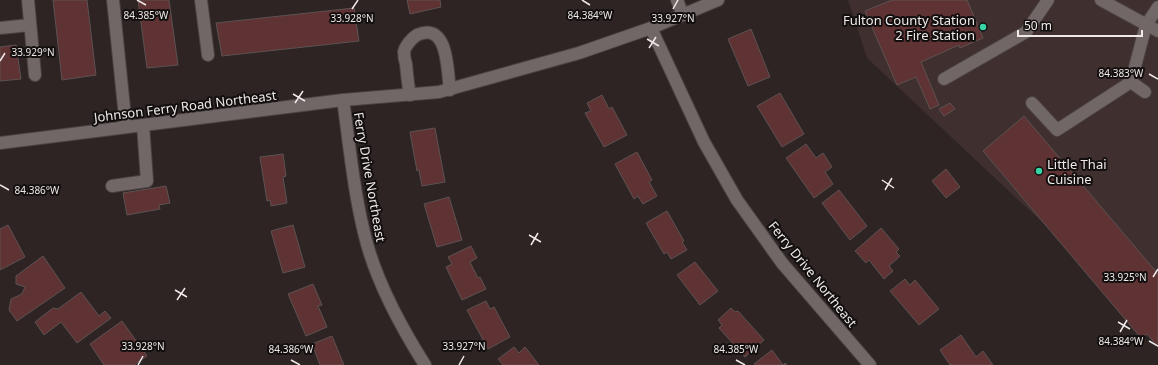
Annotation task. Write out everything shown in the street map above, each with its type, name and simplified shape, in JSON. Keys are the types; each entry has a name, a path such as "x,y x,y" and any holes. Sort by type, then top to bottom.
{"street":[{"path":"28,0 35,75"},
{"path":"113,0 126,127"},
{"path":"201,0 208,55"},
{"path":"677,0 683,15"},
{"name":"Johnson Ferry Road Northeast","path":"0,143 343,100 410,95 450,90 579,53 652,28 718,0"},
{"path":"944,79 1026,32 1048,0"},
{"path":"1101,0 1158,31"},
{"path":"1032,103 1057,130 1131,82 1146,25 1158,7"},
{"path":"0,28 30,25"},
{"name":"Ferry Drive Northeast","path":"652,28 704,142 736,200 782,263 870,365"},
{"path":"410,95 404,52 414,37 424,32 433,34 439,38 444,45 450,90"},
{"path":"1131,82 1145,92"},
{"name":"Ferry Drive Northeast","path":"343,100 359,207 367,245 385,294 410,341 425,365"},
{"path":"112,186 147,181 143,125"}],"shaded area":[{"path":"848,0 1158,0 1158,331 867,58"}],"building":[{"path":"53,0 87,0 96,75 62,80"},
{"path":"138,0 169,0 178,65 147,68"},
{"path":"407,0 440,0 441,7 410,14"},
{"path":"892,0 967,0 983,38 960,48 959,45 921,62 939,105 930,109 916,77 897,85 865,11"},
{"path":"354,8 359,41 222,56 216,23"},
{"path":"751,29 770,77 748,86 728,39"},
{"path":"16,45 21,79 0,81 0,47"},
{"path":"780,93 804,134 782,147 757,106"},
{"path":"602,95 609,109 612,107 627,135 604,147 585,113 591,111 587,103"},
{"path":"950,103 955,109 944,116 939,109"},
{"path":"1024,116 1158,274 1158,347 1147,334 1141,338 983,151"},
{"path":"435,128 445,182 422,186 419,170 417,171 410,132"},
{"path":"806,144 816,158 823,153 832,167 825,172 833,184 814,198 786,158"},
{"path":"637,152 652,180 649,182 657,196 643,204 638,196 634,199 615,164"},
{"path":"283,154 286,176 283,177 287,203 271,206 270,200 267,201 260,157"},
{"path":"946,169 960,187 946,198 932,181"},
{"path":"166,186 170,203 159,205 160,209 127,215 123,193"},
{"path":"839,190 867,226 850,240 822,203"},
{"path":"449,197 462,240 437,247 424,204"},
{"path":"667,211 684,241 682,242 687,250 671,259 667,252 664,254 646,223"},
{"path":"8,225 25,257 0,270 0,229"},
{"path":"293,225 305,267 283,273 271,231"},
{"path":"881,228 899,249 896,252 900,256 889,266 893,271 884,279 869,260 866,263 855,251"},
{"path":"471,246 477,258 470,262 478,278 480,277 486,289 462,300 446,267 452,264 448,257"},
{"path":"43,256 65,288 17,321 9,310 11,299 22,294 25,287 16,284 16,276"},
{"path":"695,262 718,291 700,305 677,275"},
{"path":"905,279 910,285 915,280 939,309 919,325 890,291"},
{"path":"313,284 322,305 318,306 327,327 306,336 288,294"},
{"path":"81,292 99,316 105,311 111,318 77,343 61,322 44,335 35,322 53,308 58,309"},
{"path":"486,301 490,309 494,307 510,337 488,349 467,310"},
{"path":"731,308 735,312 738,311 764,340 745,357 719,328 722,325 718,320"},
{"path":"122,321 147,356 134,365 104,365 90,344"},
{"path":"961,335 976,357 983,351 993,365 950,365 940,350"},
{"path":"332,336 344,365 320,365 312,344"},
{"path":"514,347 519,353 525,347 539,365 503,365 498,359"},
{"path":"772,350 783,365 754,364"}],"place":[{"name":"Fulton County Station 2 Fire Station","path":"983,27"},
{"name":"Little Thai Cuisine","path":"1039,171"}]}
